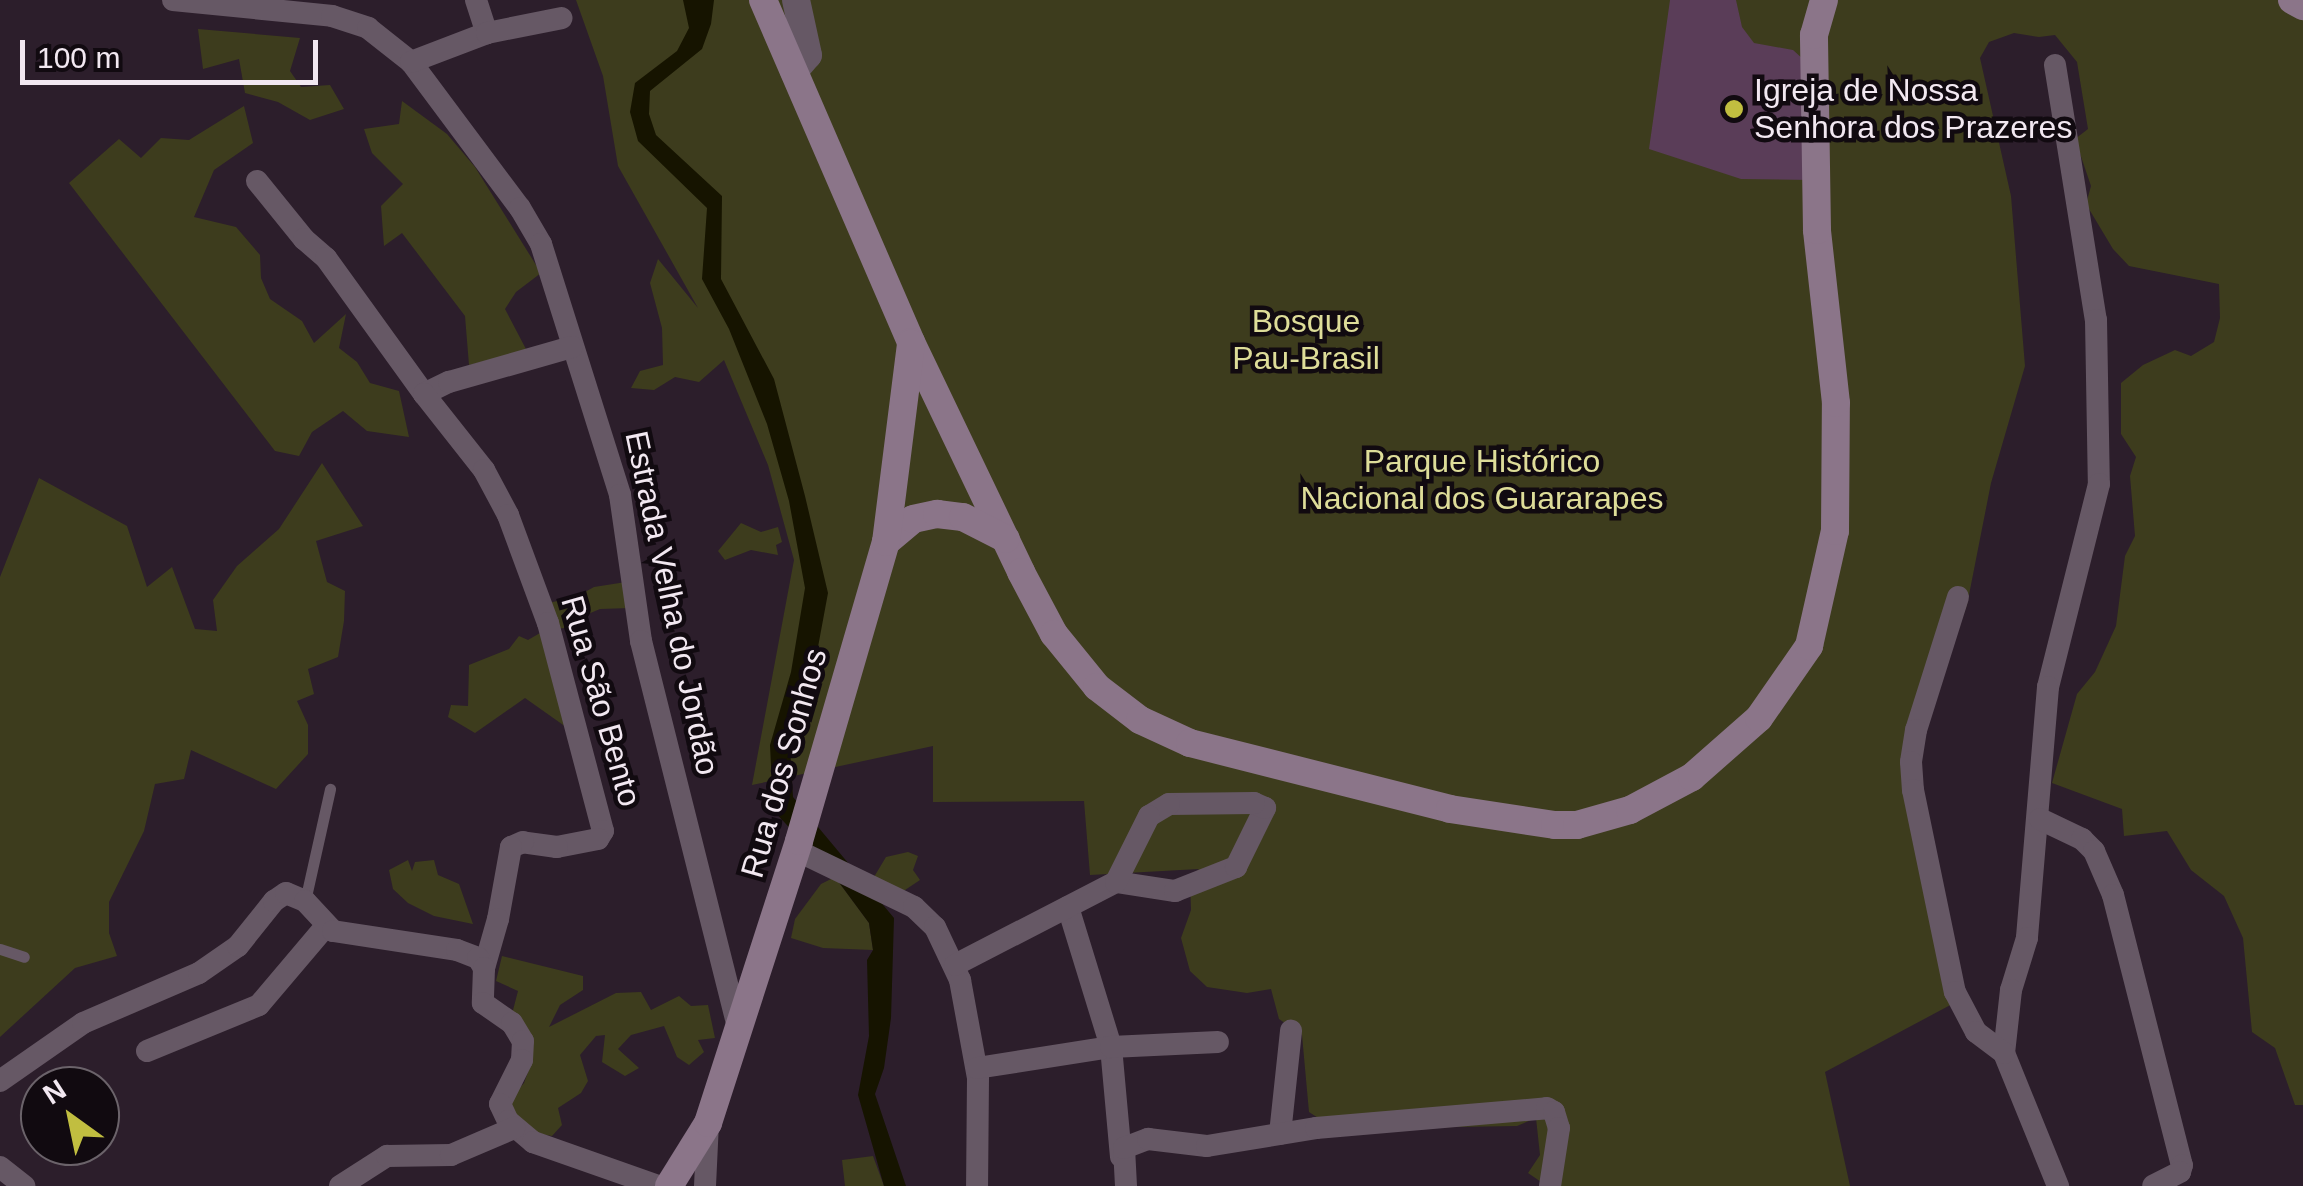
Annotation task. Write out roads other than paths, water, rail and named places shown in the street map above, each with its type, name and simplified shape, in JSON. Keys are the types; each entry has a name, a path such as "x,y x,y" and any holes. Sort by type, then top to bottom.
{"main road":[{"path":"763,0 912,342 1054,634 1083,673 1140,720 1190,742 1450,809 1554,825 1577,825 1614,815 1692,777 1758,718 1809,646 1835,531 1836,403 1817,230 1814,48 1824,0"},
{"path":"2292,0 2303,6"},
{"name":"Rua dos Sonhos","path":"669,1186 708,1123 802,849 813,792 886,542 912,342"},
{"path":"886,542 913,519 937,514 963,517 1006,539"}],"street":[{"name":"Estrada Velha do Jordão","path":"173,0 294,6 368,28 411,62 510,195 541,244 620,495 641,641 738,1031"},
{"path":"476,0 487,34"},
{"path":"794,70 808,55 796,0"},
{"path":"411,62 487,34 562,18"},
{"path":"2054,65 2096,320 2101,430 2091,528 2048,688 2027,938 2004,1023 2004,1053 2058,1186"},
{"name":"Rua São Bento","path":"257,181 304,239 326,258 484,470 508,514 548,623 604,830 598,839 557,847 523,842 511,847 484,968"},
{"path":"424,394 449,382 572,347"},
{"path":"1958,597 1916,730 1911,762 1913,790 1955,992 1976,1032 2004,1053"},
{"path":"955,965 1116,882 1149,816 1169,804 1254,803 1265,808 1236,867 1175,892 1116,882"},
{"path":"2040,819 2082,839 2094,851 2113,895 2182,1165 2180,1172 2153,1186"},
{"path":"802,849 914,907 935,926 955,965 977,1068 977,1186"},
{"path":"0,1080 83,1023 199,973 238,946 278,897 286,893 305,901 326,926 346,934 462,951 478,958 484,968 482,1001 512,1023 523,1041 522,1060 500,1104 514,1128 534,1142 658,1186"},
{"path":"1068,907 1112,1047 1126,1186"},
{"path":"147,1052 260,1005 326,926"},
{"path":"1280,1134 1291,1031"},
{"path":"977,1068 1112,1047 1218,1042"},
{"path":"1122,1158 1124,1148 1148,1138 1208,1146 1280,1134 1546,1108 1554,1112 1559,1128 1550,1186"},
{"path":"705,1186 708,1123"},
{"path":"340,1186 388,1156 451,1155 514,1128"},
{"path":"0,1167 24,1186"}],"lane":[{"path":"305,901 330,790"},
{"path":"0,949 24,957"}],"place":[{"name":"Igreja de Nossa Senhora dos Prazeres","path":"1734,109"}],"park label":[{"name":"Bosque Pau-Brasil","path":"1306,340"},
{"name":"Parque Histórico Nacional dos Guararapes","path":"1482,480"}]}
